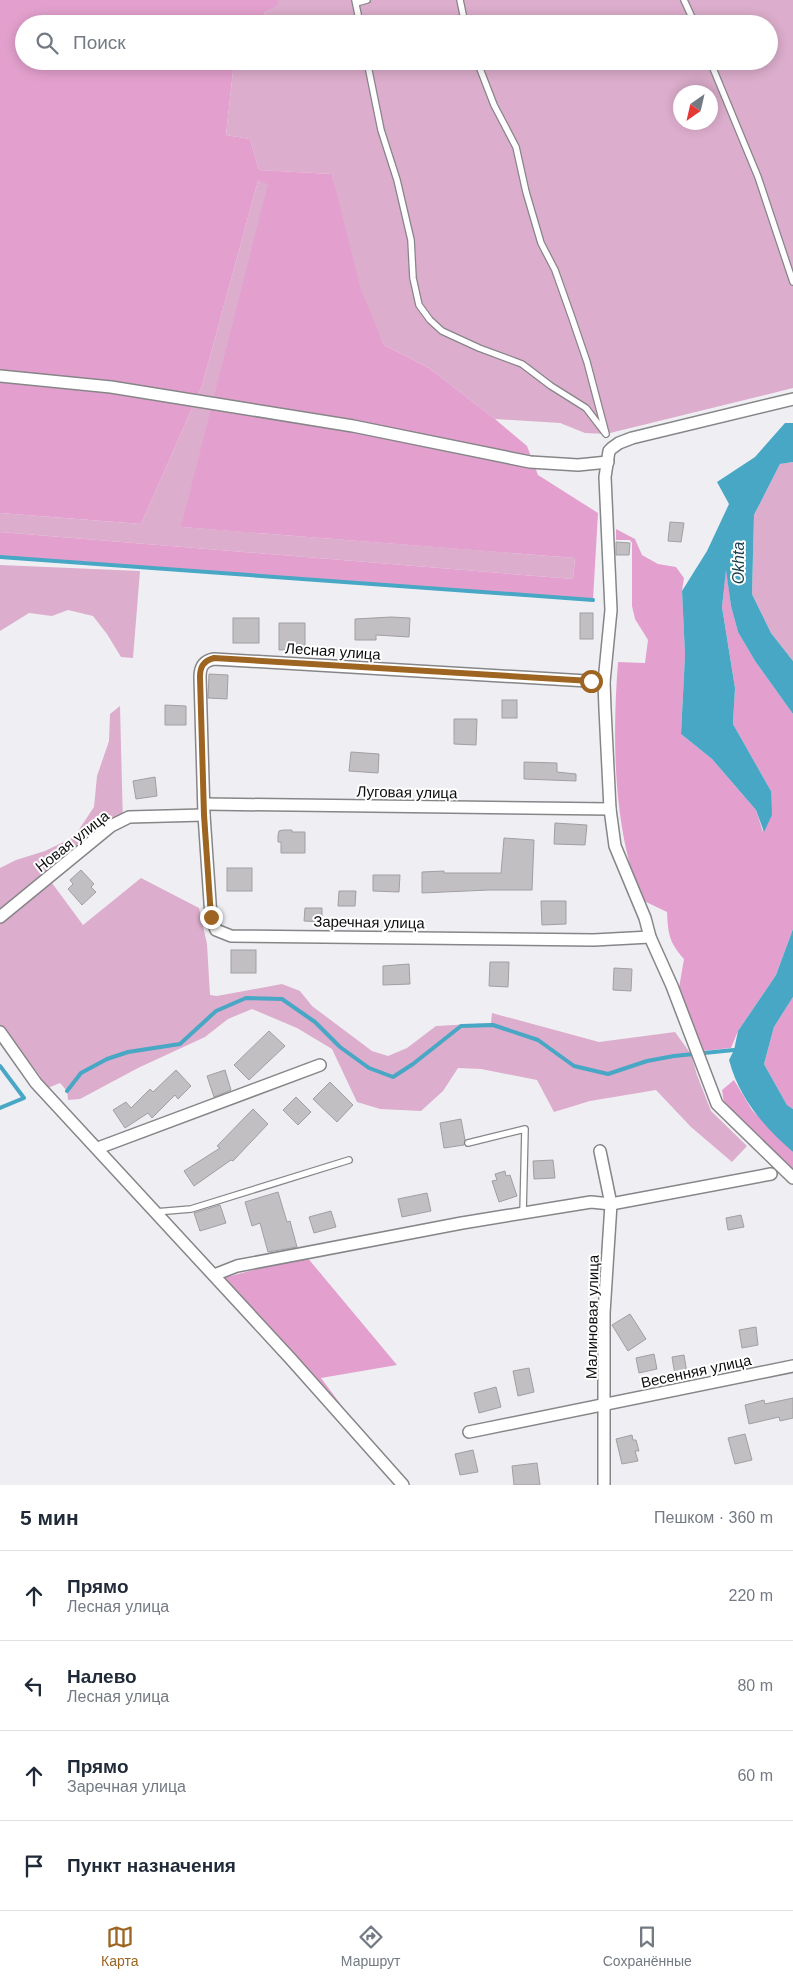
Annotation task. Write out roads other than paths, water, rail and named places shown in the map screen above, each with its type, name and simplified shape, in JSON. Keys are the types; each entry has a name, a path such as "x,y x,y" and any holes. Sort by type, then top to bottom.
{"street":[{"path":"0,376 111,387 353,426 530,462 578,465 608,462"},
{"path":"793,400 619,443 609,451 605,477 605,510 611,610 604,682 610,809 615,846 644,918 650,938 672,986 717,1104 793,1178"},
{"name":"Лесная улица","path":"205,810 200,668 205,662 214,658 604,682"},
{"name":"Луговая улица","path":"205,810 610,809"},
{"name":"Новая улица","path":"0,918 111,826 129,817 205,810"},
{"name":"Заречная улица","path":"205,810 211,917 216,930 222,934 231,936 594,940 650,938"},
{"path":"0,1032 36,1083 98,1148 404,1485"},
{"path":"98,1148 320,1065"},
{"name":"Малиновая улица","path":"600,1151 611,1204 604,1313 604,1485"},
{"path":"214,1275 237,1266 452,1225 592,1202 611,1204 771,1174"},
{"name":"Весенняя улица","path":"469,1432 793,1366"}],"lane":[{"path":"358,15 355,2 367,0"},
{"path":"460,0 463,15"},
{"path":"684,0 691,15"},
{"path":"369,70 381,130 397,180 411,240 413,278 420,305 430,320 442,331 479,348 522,364 551,386 586,408 606,434 587,362 555,270 541,243 526,192 516,147 494,105 480,70"},
{"path":"714,70 758,177 793,282"},
{"path":"468,1143 525,1129 523,1214"},
{"path":"155,1212 192,1208 349,1160"}],"water":[{"name":"Okhta","path":"785,423 793,423 793,462 780,464 754,515 752,594 771,633 793,661 793,714 755,661 738,632 731,606 726,570 722,607 735,688 733,724 771,791 772,815 764,832 756,810 712,759 681,734 685,655 682,591 707,551 729,504 717,482 755,457"},
{"path":"793,929 793,997 774,1027 764,1064 787,1105 793,1109 793,1152 762,1121 746,1099 733,1074 729,1060 734,1050 738,1031 776,975"}],"waterway":[{"path":"0,557 593,600"},
{"path":"67,1091 81,1073 107,1059 128,1052 180,1044 216,1011 246,998 282,999 315,1022 340,1047 369,1068 393,1077 413,1064 461,1026 493,1025 538,1040 574,1066 608,1074 647,1061 674,1056 734,1050"},
{"path":"0,1066 24,1098 0,1108"}]}
